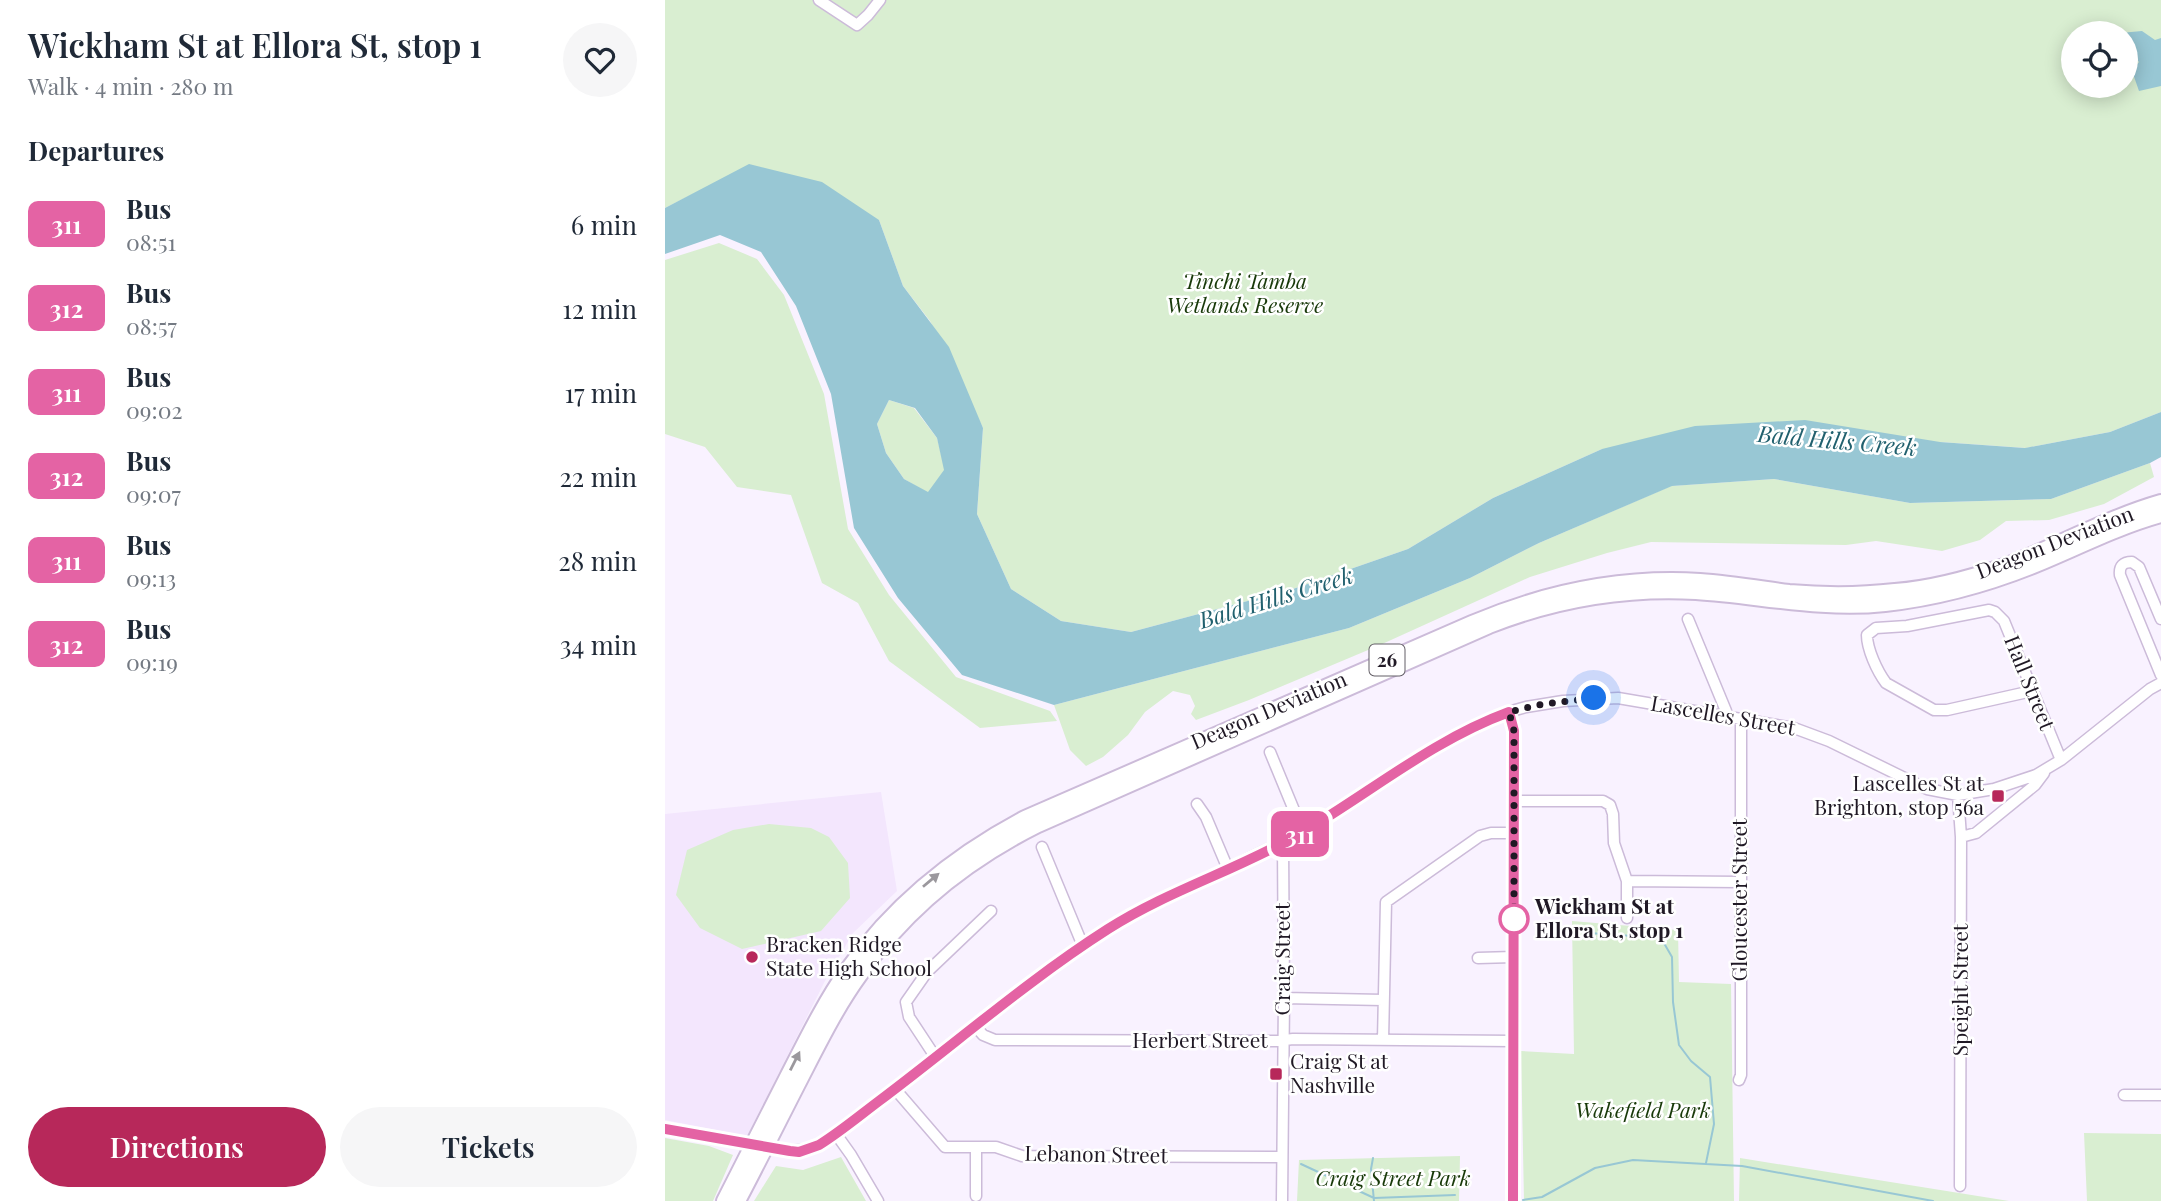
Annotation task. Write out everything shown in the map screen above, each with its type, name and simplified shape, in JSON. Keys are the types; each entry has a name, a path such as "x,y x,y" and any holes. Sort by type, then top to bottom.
{"highway":[{"name":"Deagon Deviation","path":"724,1201 820,1013 862,950 894,914 939,873 984,841 1025,818 1472,622 1553,594 1600,585 1659,580 1715,582 1825,594 1867,594 1921,588 2005,565 2090,527 2161,502"},
{"name":"Deagon Deviation","path":"739,1201 833,1017 875,955 907,919 943,886 997,847 1038,825 1476,632 1534,610 1602,596 1655,592 1697,592 1835,606 1907,601 1960,591 2002,578 2106,534 2161,515"}],"street":[{"path":"819,0 857,25 880,0"},
{"path":"2161,619 2139,567 2132,562 2123,563 2119,575 2161,675"},
{"name":"Hall Street","path":"2032,691 1947,710 1934,710 1881,676 1867,643 1870,632 1875,628 1907,626 1980,611 1995,612 2004,621 2061,760"},
{"path":"1688,619 1726,710 1725,716"},
{"name":"Lascelles Street","path":"665,1129 799,1152 819,1145 1083,946 1137,912 1283,843 1437,746 1468,729 1509,712 1543,704 1606,698 1725,716 1805,731 1927,789 1958,794 1976,793 2021,781 2049,767 2161,683"},
{"path":"1509,712 1514,731 1513,1201"},
{"name":"Gloucester Street","path":"1739,1080 1741,719"},
{"path":"1270,752 1303,832"},
{"path":"1961,837 1976,833 2035,785 2049,767"},
{"name":"Speight Street","path":"1958,794 1961,837 1961,1186"},
{"path":"1514,801 1613,803 1614,843 1627,881 1627,918"},
{"path":"1197,804 1206,817 1228,869"},
{"path":"1383,1040 1386,902 1480,836 1491,832 1514,833"},
{"name":"Craig Street","path":"1282,1201 1283,843"},
{"path":"1042,847 1083,946"},
{"path":"1627,881 1740,882"},
{"path":"936,1058 909,1017 906,1002 927,972 991,911"},
{"path":"1478,958 1513,957"},
{"path":"1284,999 1383,1000"},
{"name":"Herbert Street","path":"976,1027 983,1035 995,1040 1513,1041"},
{"name":"Lebanon Street","path":"895,1089 945,1147 1002,1148 1022,1156 1282,1157"},
{"path":"2124,1095 2161,1095"},
{"path":"836,1133 878,1201"},
{"path":"976,1148 976,1196"}],"shaded area":[{"name":"Bracken Ridge State High School","path":"881,792 897,891 853,933 825,981 747,1136 665,1120 665,814"}],"green space":[{"name":"Tinchi Tamba Wetlands Reserve","path":"665,0 2161,0 2161,412 2110,432 2026,448 1940,442 1602,449 1493,498 1408,549 1293,589 1131,632 1061,621 1011,589 977,514 983,428 930,321 903,286 879,220 703,189 665,208"},
{"path":"719,243 757,259 784,295 824,394 848,529 889,595 956,677 1050,711 1057,721 980,728 889,661 858,603 822,583 791,495 737,487 705,447 665,434 665,260"},
{"path":"889,400 914,408 937,438 945,470 928,493 904,479 886,453 877,424"},
{"path":"2150,463 2154,477 2104,504 2049,520 2006,521 1980,540 1942,551 1876,541 1846,545 1651,542 1607,553 1530,577 1380,645 1196,720 1191,714 1195,706 1190,695 1173,691 1145,712 1128,735 1103,757 1086,766 1070,750 1054,705 1349,628 1470,578 1539,543 1671,486 1774,479 1910,503 2051,499"},
{"path":"769,824 811,828 829,837 848,863 850,898 821,931 742,949 700,928 676,895 687,850 733,830"},
{"name":"Wakefield Park","path":"1572,921 1678,930 1679,982 1731,984 1734,1201 1524,1201 1521,1051 1574,1054"},
{"path":"2084,1133 2161,1134 2161,1201 2087,1201"},
{"path":"665,1138 709,1146 733,1155 713,1201 665,1201"},
{"name":"Craig Street Park","path":"1460,1156 1459,1201 1297,1201 1299,1160"},
{"path":"841,1157 866,1201 754,1201 776,1166 803,1170"},
{"path":"1740,1158 2009,1201 1739,1201"}],"water":[{"path":"2138,31 2142,31 2155,40 2161,38 2161,86 2139,91 2138,88"},
{"name":"Bald Hills Creek","path":"749,164 822,182 879,220 903,286 949,347 983,428 977,514 1011,589 1061,621 1131,632 1293,589 1408,549 1493,498 1602,449 1695,426 1805,420 1940,442 2025,448 2110,432 2161,412 2161,457 2051,499 1910,503 1774,479 1672,486 1539,543 1470,578 1349,628 1054,705 962,675 898,598 854,528 831,394 796,306 761,252 720,235 665,254 665,208","holes":["889,400 915,408 937,438 944,470 928,492 904,479 886,453 877,424"]}],"waterway":[{"path":"1589,933 1661,938 1672,957 1673,1002 1679,1045 1691,1061 1710,1077 1714,1124 1706,1163"},
{"path":"1373,1158 1371,1169 1374,1201"},
{"path":"1523,1200 1542,1197 1595,1168 1633,1160 1742,1166 1933,1201"},
{"path":"1301,1164 1374,1198 1455,1195"}],"bus line":[{"name":"311","path":"665,1129 799,1152 819,1145 1060,962 1108,929 1137,912 1303,832 1437,746 1468,729 1509,712 1514,731 1513,1201"}],"place":[{"name":"Lascelles St at Brighton, stop 56a","path":"1998,796"},
{"name":"Wickham St at Ellora St, stop 1","path":"1514,919"},
{"name":"Bracken Ridge State High School","path":"752,957"},
{"name":"Craig St at Nashville","path":"1276,1074"}],"route":[{"path":"1514,919 1514,731 1509,712 1543,704 1594,698"}]}
